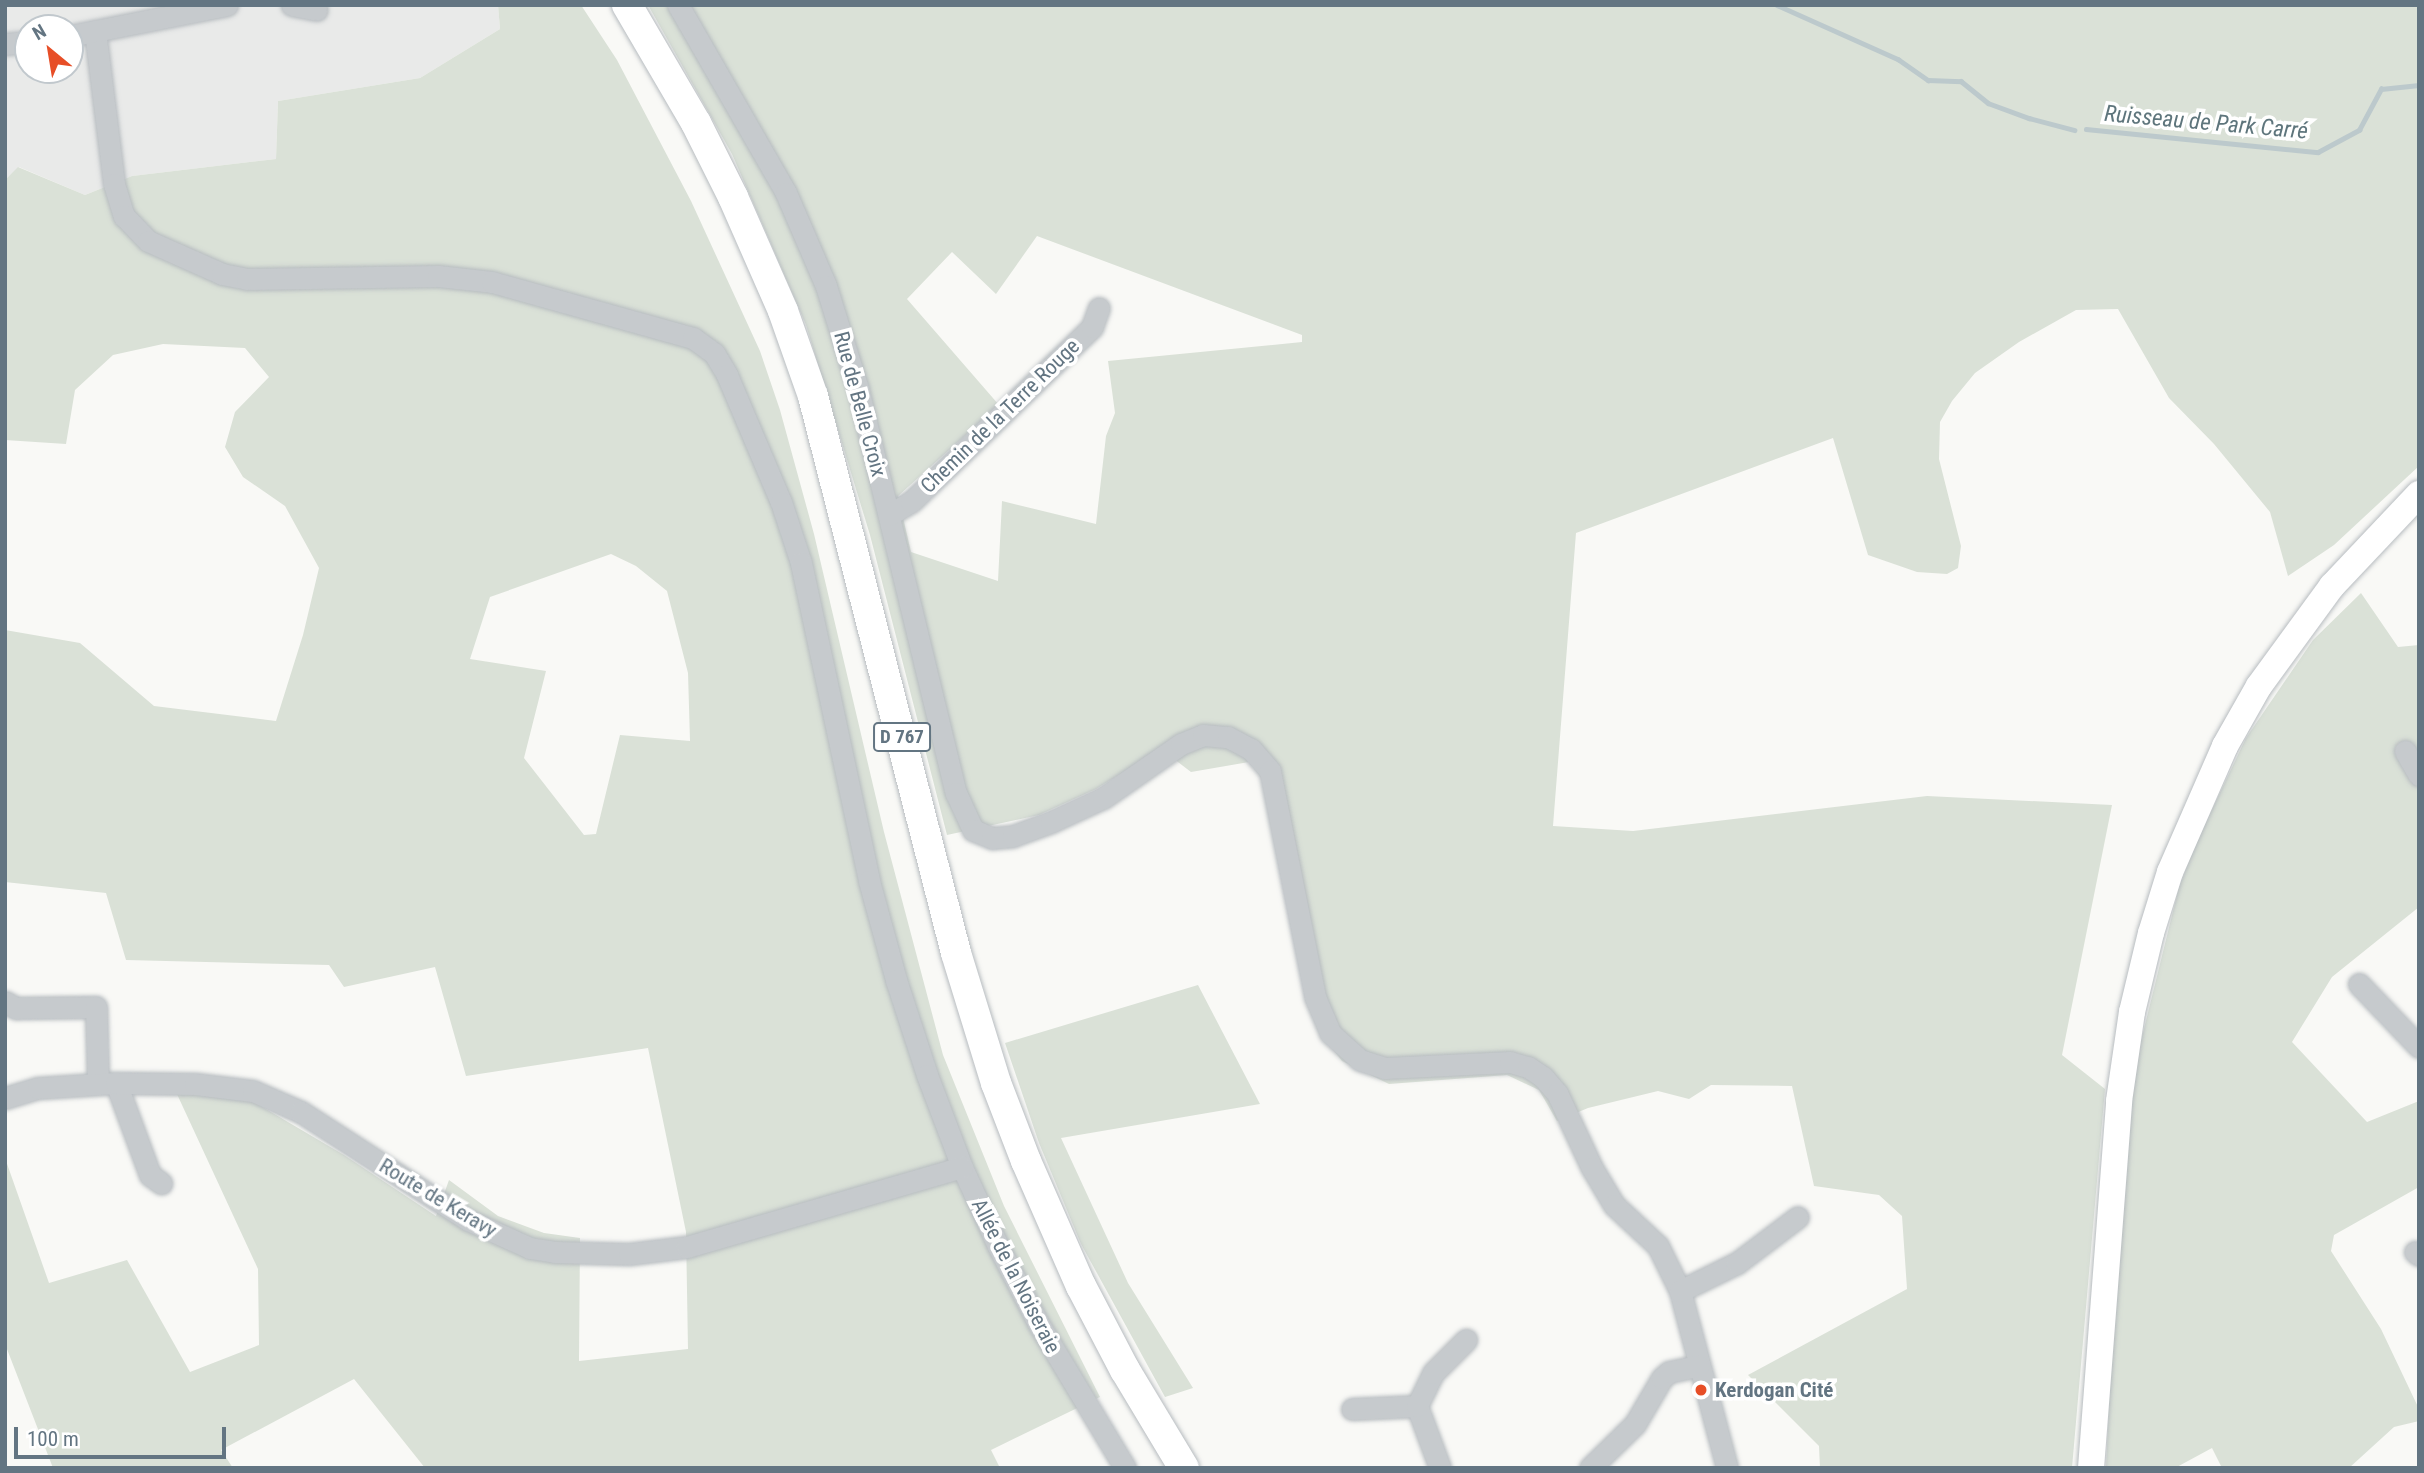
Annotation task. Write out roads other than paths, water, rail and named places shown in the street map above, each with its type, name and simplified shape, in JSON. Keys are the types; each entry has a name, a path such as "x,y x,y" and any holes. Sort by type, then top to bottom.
{"highway":[{"name":"D 767","path":"604,5 688,149 728,229 765,318 807,443 943,976 982,1097 1024,1207 1070,1306 1161,1468"},
{"name":"D 767","path":"627,5 696,124 739,209 783,311 813,396 956,953 992,1071 1021,1148 1081,1286 1130,1379 1184,1468"}],"main road":[{"path":"2091,1468 2119,1101 2132,1012 2151,933 2170,872 2225,746 2259,687 2332,586 2419,494"}],"street":[{"path":"84,33 227,5"},
{"path":"292,5 317,10"},
{"name":"Rue de Belle Croix","path":"678,5 786,193 826,286 858,389 956,793 973,830 992,838 1013,836 1051,822 1102,798 1181,744 1203,735 1228,737 1251,749 1270,771 1315,997 1330,1033 1360,1060 1385,1068 1510,1062 1528,1067 1543,1077 1557,1093 1592,1168 1614,1205 1658,1246 1680,1291"},
{"name":"Allée de la Noiseraie","path":"95,31 114,184 124,216 148,241 222,274 270,281 470,278 693,338 714,353 727,375 802,563 869,881 896,980 961,1167 1038,1323 1125,1468"},
{"name":"Chemin de la Terre Rouge","path":"889,515 911,502 1092,327 1100,308"},
{"path":"2405,751 2419,775"},
{"path":"2360,984 2419,1047"},
{"path":"5,1002 16,1008 96,1007 107,1084 150,1175 161,1183"},
{"name":"Route de Keravy","path":"5,1098 38,1088 107,1084 195,1084 253,1091 300,1112 468,1220 530,1248 555,1252 629,1254 696,1245 961,1167"},
{"path":"1727,1468 1680,1291 1737,1263 1798,1217"},
{"path":"1440,1468 1417,1406 1433,1373 1466,1340"},
{"path":"1590,1468 1635,1424 1662,1378 1670,1372 1698,1366"},
{"path":"1352,1409 1417,1406"}],"waterway":[{"name":"Ruisseau de Park Carré","path":"1777,5 1898,59 1928,80 1961,81 1988,103 2074,130"},
{"name":"Ruisseau de Park Carré","path":"2086,129 2318,152 2359,130 2381,89 2419,85"}],"place":[{"name":"Kerdogan Cité","path":"1701,1390"}]}
